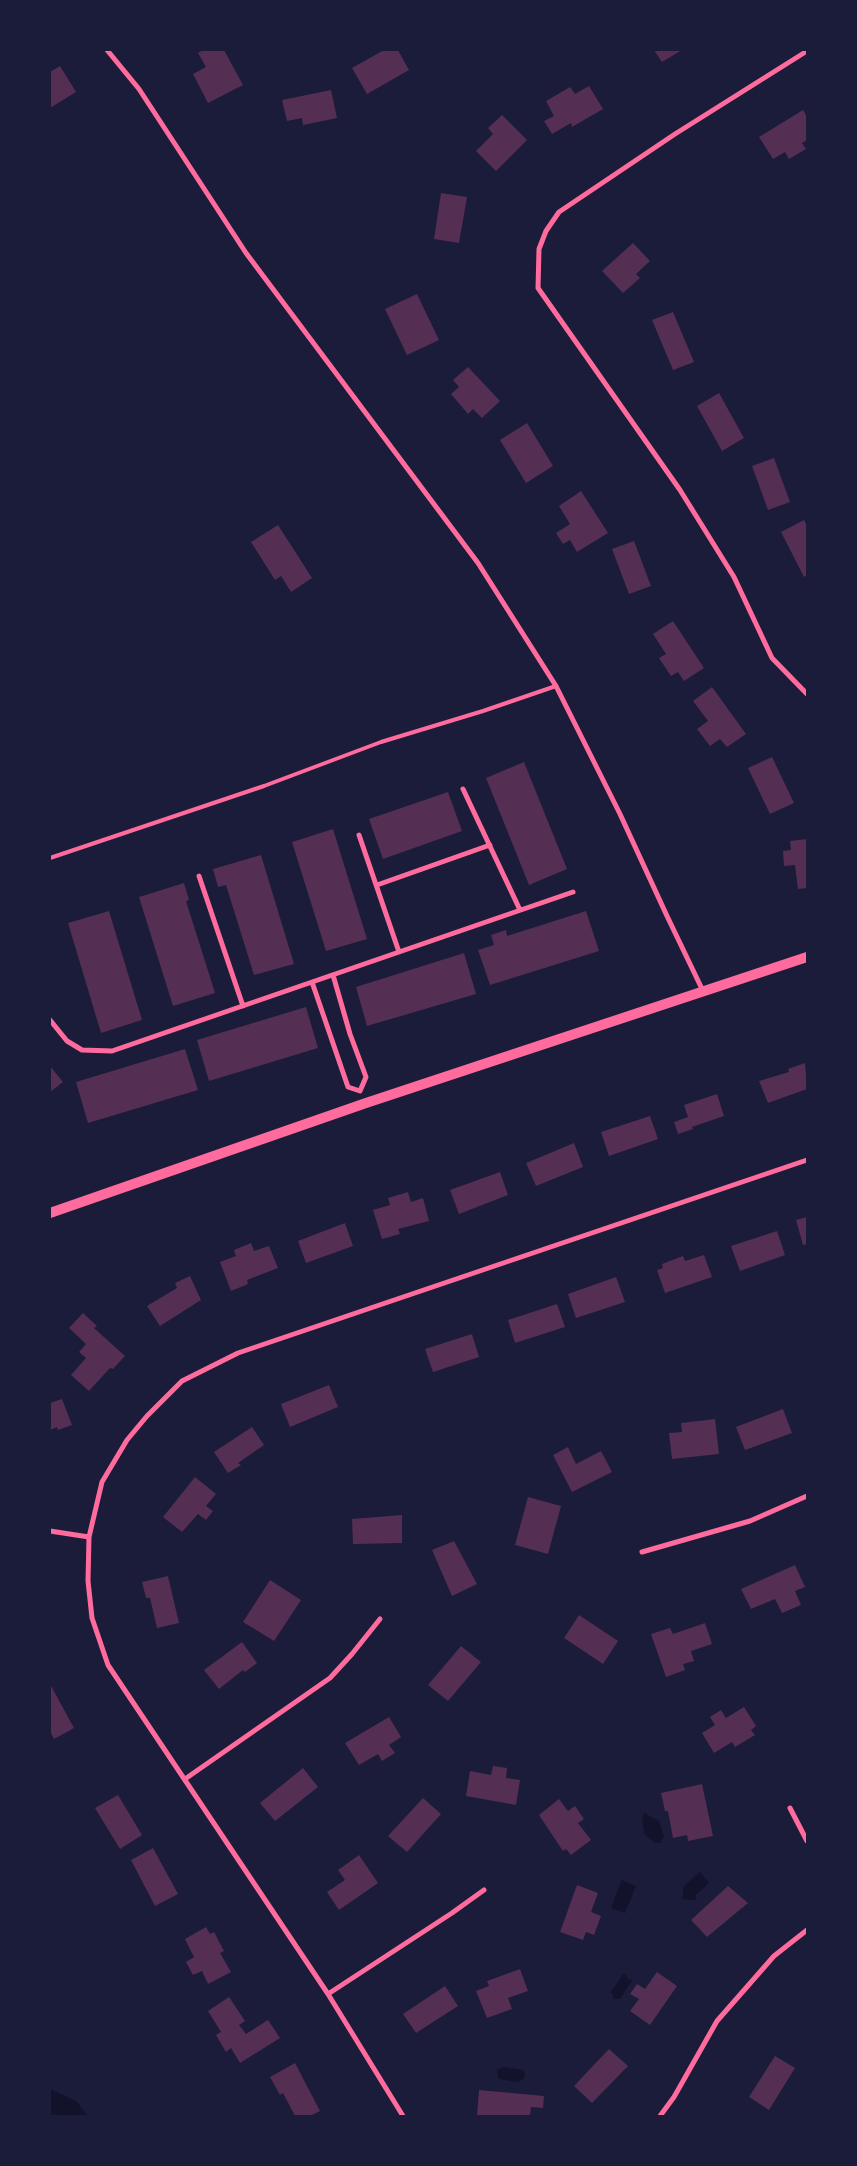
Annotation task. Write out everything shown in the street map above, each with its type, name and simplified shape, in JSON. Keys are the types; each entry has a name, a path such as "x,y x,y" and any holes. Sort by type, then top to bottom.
{"main road":[{"path":"50,1213 366,1103 807,957"}],"street":[{"path":"107,50 139,90 246,253 478,563 556,686 620,814 666,916 703,991"},
{"path":"807,50 675,134 558,212 546,230 538,249 538,288 680,490 734,577 772,658 807,694"},
{"path":"464,789 520,910"},
{"path":"359,835 400,952"},
{"path":"377,886 490,845"},
{"path":"199,876 243,1006"},
{"path":"50,1020 67,1040 82,1050 107,1051 573,892"},
{"path":"333,975 350,1034 366,1077 360,1091"},
{"path":"312,982 348,1087 360,1091 366,1103"},
{"path":"403,2116 328,1994 108,1665 92,1618 88,1581 89,1537 102,1482 127,1440 147,1416 182,1381 238,1353 807,1160"},
{"path":"642,1552 750,1520 807,1496"},
{"path":"50,1531 89,1537"},
{"path":"184,1779 330,1678 380,1619"},
{"path":"790,1808 807,1841"},
{"path":"328,1994 484,1890"},
{"path":"660,2116 674,2097 717,2021 774,1956 807,1930"}],"lane":[{"path":"50,858 264,786 381,742 483,711 556,686"}],"shaded area":[{"path":"644,1813 659,1821 664,1837 660,1843 655,1843 645,1835 642,1821"},
{"path":"700,1872 709,1883 696,1895 696,1900 683,1899 683,1887"},
{"path":"622,1880 636,1886 625,1913 611,1908"},
{"path":"624,1973 629,1980 633,1979 620,1999 614,1999 611,1992"},
{"path":"503,2067 523,2070 525,2073 524,2078 518,2082 499,2079 497,2070"},
{"path":"50,2089 76,2101 88,2116 50,2116"}],"building":[{"path":"203,50 224,50 243,85 208,103 193,74 206,67 198,53"},
{"path":"384,50 398,50 409,70 367,94 352,68"},
{"path":"654,50 682,50 662,62"},
{"path":"60,66 76,92 50,108 50,72"},
{"path":"589,86 603,109 572,127 571,123 552,134 544,121 554,116 546,101 570,87 575,94"},
{"path":"331,90 337,118 303,125 302,118 287,121 282,100"},
{"path":"803,110 807,117 807,140 802,143 806,149 789,159 785,152 773,159 759,137"},
{"path":"502,115 527,140 496,171 476,151 493,134 488,128"},
{"path":"441,193 467,197 459,243 434,239"},
{"path":"633,243 650,261 636,274 640,278 623,293 602,271"},
{"path":"417,294 439,340 407,355 385,309"},
{"path":"673,312 694,362 673,370 652,320"},
{"path":"468,367 500,401 482,418 473,409 468,414 451,394 459,387 453,380"},
{"path":"719,393 744,438 722,451 697,406"},
{"path":"527,423 553,466 526,483 500,440"},
{"path":"774,458 790,502 768,510 752,466"},
{"path":"581,491 608,533 577,552 570,540 563,544 556,533 570,524 559,506"},
{"path":"804,520 807,526 807,575 804,577 781,532"},
{"path":"278,525 312,578 291,592 281,576 275,580 251,542"},
{"path":"634,541 651,586 629,594 612,549"},
{"path":"673,621 704,668 684,681 678,672 671,676 659,658 666,654 653,634"},
{"path":"712,687 746,734 727,747 720,739 710,746 697,729 708,721 693,701"},
{"path":"772,757 794,803 770,814 748,768"},
{"path":"524,762 567,869 529,885 486,778"},
{"path":"448,792 462,831 383,859 369,819"},
{"path":"333,829 367,939 326,951 292,842"},
{"path":"807,839 807,888 798,889 795,865 784,866 783,851 791,850 790,841"},
{"path":"261,855 294,964 254,975 226,885 218,887 213,869"},
{"path":"184,883 189,900 186,901 215,993 173,1006 139,897"},
{"path":"109,911 142,1020 101,1033 68,923"},
{"path":"586,911 599,951 490,985 478,950 494,945 491,935 506,930 507,936"},
{"path":"464,953 476,994 367,1026 356,987"},
{"path":"306,1007 318,1048 209,1081 197,1040"},
{"path":"185,1049 198,1090 88,1123 76,1082"},
{"path":"805,1063 807,1089 768,1103 759,1081 789,1072 788,1069"},
{"path":"50,1066 63,1082 50,1092"},
{"path":"717,1094 724,1116 678,1134 674,1122 688,1117 684,1105"},
{"path":"650,1116 658,1139 609,1156 601,1132"},
{"path":"574,1143 583,1167 536,1186 526,1163"},
{"path":"500,1172 508,1195 459,1214 450,1190"},
{"path":"408,1192 411,1202 423,1198 429,1221 398,1229 400,1234 382,1239 373,1210 390,1205 388,1198"},
{"path":"807,1217 807,1244 803,1245 796,1220"},
{"path":"345,1223 353,1246 306,1263 298,1241"},
{"path":"777,1231 785,1255 740,1271 731,1246"},
{"path":"251,1243 254,1251 269,1246 278,1268 247,1280 248,1284 231,1291 220,1262 236,1256 234,1250"},
{"path":"704,1255 712,1277 665,1293 657,1270 663,1268 662,1264 683,1256 685,1261"},
{"path":"190,1276 201,1300 160,1326 147,1306 177,1288 175,1283"},
{"path":"616,1277 625,1302 576,1318 568,1294"},
{"path":"557,1304 565,1327 515,1343 508,1320"},
{"path":"83,1313 97,1326 94,1328 125,1356 113,1369 110,1368 89,1391 71,1375 86,1358 79,1352 86,1344 69,1328"},
{"path":"472,1334 479,1357 433,1372 425,1349"},
{"path":"329,1385 338,1407 290,1427 281,1404"},
{"path":"62,1399 72,1425 58,1430 57,1427 50,1430 50,1403"},
{"path":"783,1409 792,1433 745,1450 736,1427"},
{"path":"715,1419 719,1454 672,1459 669,1433 682,1432 681,1423"},
{"path":"252,1427 264,1445 238,1463 241,1465 228,1473 214,1452"},
{"path":"568,1447 576,1464 601,1451 612,1472 572,1492 553,1455"},
{"path":"195,1477 216,1494 206,1506 213,1511 206,1520 198,1514 182,1532 163,1517"},
{"path":"528,1497 561,1506 548,1554 515,1545"},
{"path":"402,1515 402,1543 353,1544 352,1519"},
{"path":"454,1541 477,1584 452,1596 432,1550"},
{"path":"795,1565 805,1587 795,1591 801,1605 782,1613 775,1599 751,1609 741,1589"},
{"path":"168,1576 179,1623 157,1628 150,1598 146,1598 142,1582"},
{"path":"270,1580 301,1600 274,1641 243,1622"},
{"path":"579,1615 618,1641 603,1664 564,1638"},
{"path":"705,1623 712,1644 691,1651 694,1661 683,1664 685,1670 666,1677 651,1634 670,1628 673,1634"},
{"path":"242,1642 257,1663 245,1672 243,1670 219,1689 204,1670"},
{"path":"461,1646 481,1662 448,1701 428,1685"},
{"path":"50,1684 74,1728 54,1739 50,1731"},
{"path":"744,1707 756,1726 751,1730 755,1735 735,1747 732,1742 714,1753 702,1733 715,1725 710,1717 721,1710 726,1718"},
{"path":"389,1717 401,1737 389,1745 395,1753 382,1761 378,1754 359,1765 345,1743"},
{"path":"493,1766 507,1768 506,1778 520,1780 516,1805 466,1796 470,1771 491,1775"},
{"path":"303,1768 318,1787 275,1821 260,1803"},
{"path":"702,1784 713,1836 688,1841 687,1835 673,1838 668,1811 665,1811 661,1793"},
{"path":"118,1795 142,1835 120,1849 95,1808"},
{"path":"423,1798 441,1814 407,1852 388,1836"},
{"path":"559,1799 568,1811 575,1806 584,1819 578,1823 591,1840 571,1855 566,1849 563,1851 539,1815"},
{"path":"153,1848 178,1894 155,1906 131,1860"},
{"path":"359,1855 378,1883 339,1910 327,1892 345,1880 338,1870"},
{"path":"577,1885 598,1893 591,1912 601,1916 594,1935 586,1932 583,1940 560,1932"},
{"path":"728,1886 748,1903 707,1937 691,1920"},
{"path":"206,1927 210,1934 214,1932 224,1951 220,1953 231,1972 208,1984 202,1971 193,1975 186,1962 194,1957 185,1939"},
{"path":"520,1969 528,1991 508,1998 512,2009 487,2018 476,1991 489,1986 487,1981"},
{"path":"657,1972 677,1986 650,2025 630,2011 639,1999 630,1994 637,1984 645,1989"},
{"path":"445,1986 458,2006 416,2033 403,2014"},
{"path":"229,1997 245,2021 239,2025 246,2034 268,2020 280,2038 240,2063 231,2048 226,2052 216,2035 221,2032 208,2011"},
{"path":"609,2049 628,2066 592,2103 574,2086"},
{"path":"775,2056 795,2068 769,2110 749,2097"},
{"path":"295,2063 320,2111 310,2116 295,2116 283,2093 280,2095 270,2077"},
{"path":"479,2090 544,2096 543,2108 531,2107 530,2116 477,2116"}]}
